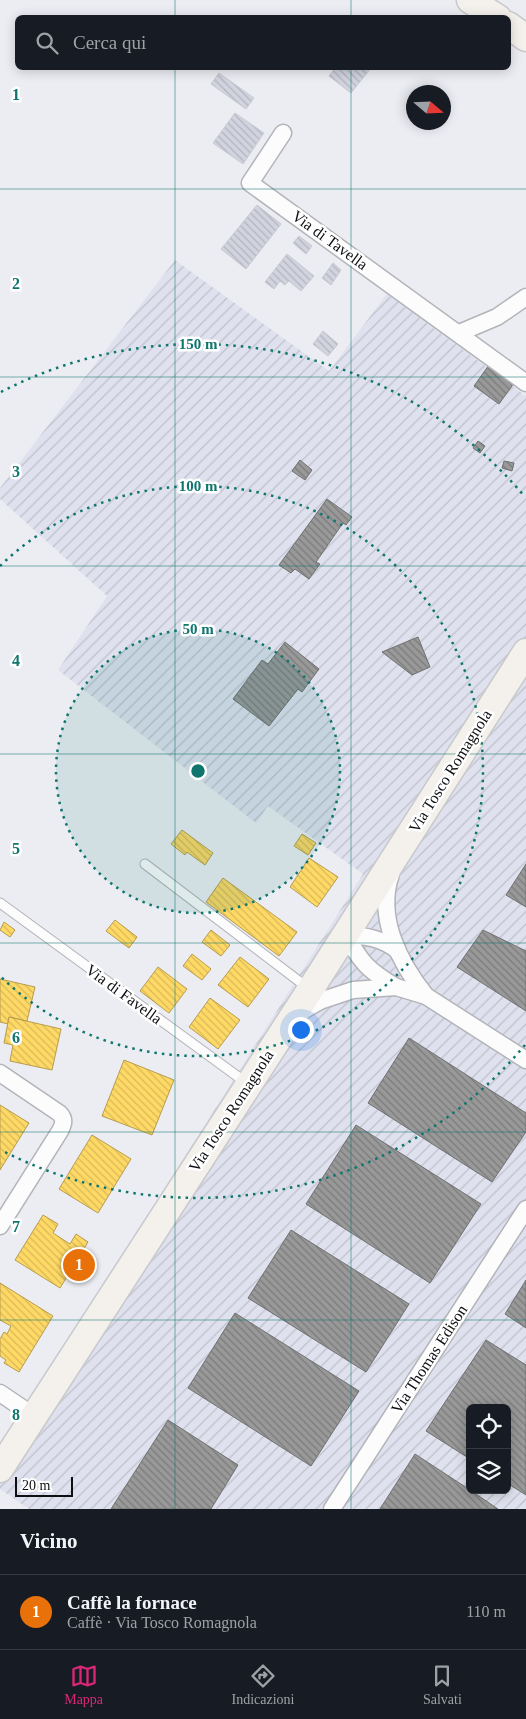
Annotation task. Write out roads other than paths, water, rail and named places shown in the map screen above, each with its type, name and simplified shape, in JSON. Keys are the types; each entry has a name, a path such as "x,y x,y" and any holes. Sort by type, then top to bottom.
{"main road":[{"path":"470,0 493,15"},
{"path":"511,27 526,38"},
{"name":"Via Tosco Romagnola","path":"0,1469 346,935 526,652"}],"street":[{"name":"Via di Tavella","path":"283,133 250,183 526,383"},
{"path":"458,333 497,316 526,297"},
{"path":"497,316 526,311"},
{"path":"398,853 390,878 386,903 388,923 397,950 406,968 426,996"},
{"path":"346,935 382,940 397,950"},
{"path":"346,935 363,963 377,976 396,988 426,996 526,1060"},
{"path":"291,1018 320,1001 353,990 396,988"},
{"path":"0,1074 59,1113 64,1122 0,1226"},
{"name":"Via Thomas Edison","path":"332,1509 526,1210"},
{"path":"0,1393 34,1416"}],"lane":[{"path":"145,864 310,990"},
{"name":"Via di Favella","path":"0,903 248,1084"}],"place":[{"name":"Caffè la fornace","path":"79,1265"}]}
